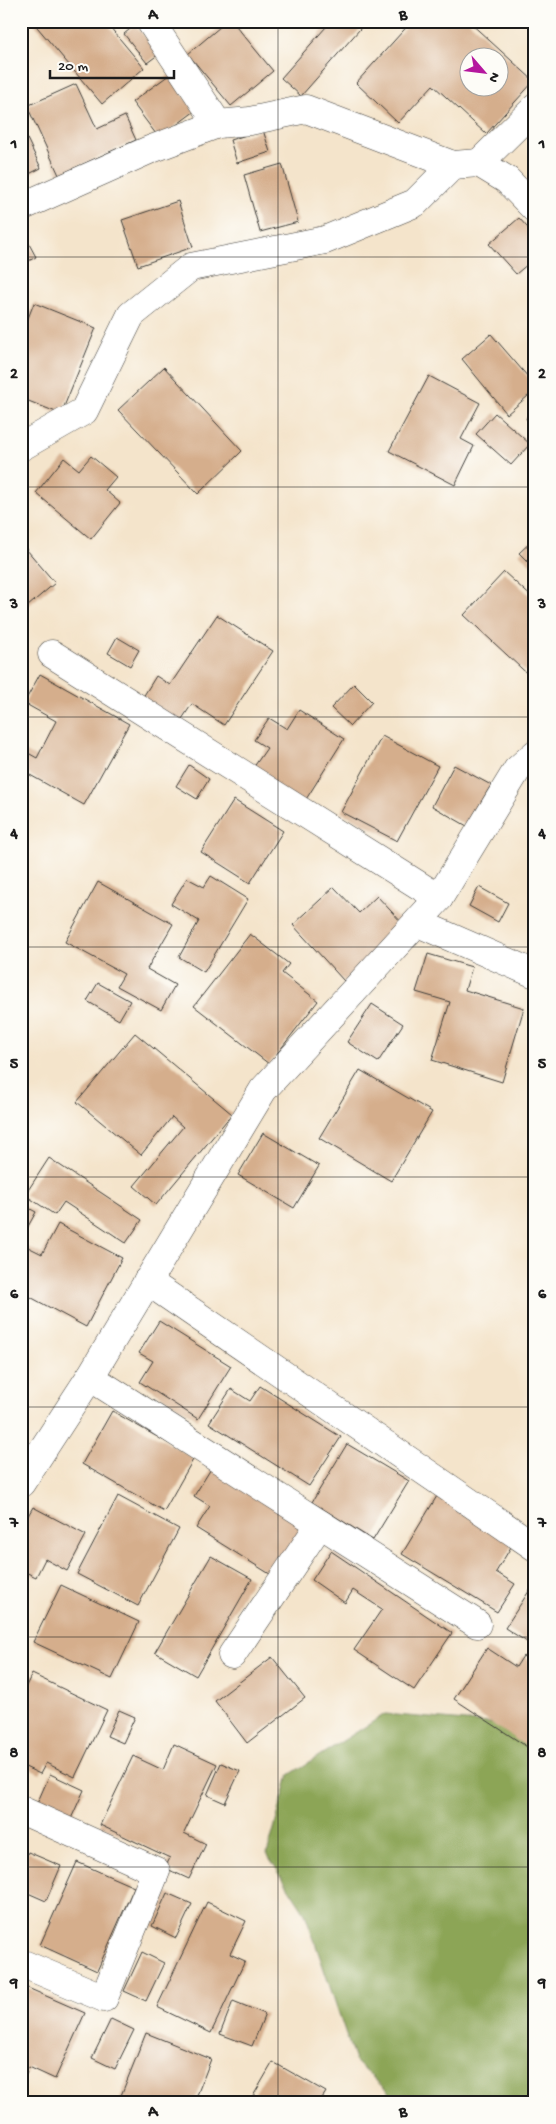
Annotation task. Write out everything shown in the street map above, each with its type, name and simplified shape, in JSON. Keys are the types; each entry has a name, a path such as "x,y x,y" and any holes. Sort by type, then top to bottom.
{"street":[{"path":"150,21 218,124"},
{"path":"21,447 84,412 131,315 191,267 325,240 415,203 535,108"},
{"path":"21,206 149,150 218,124 250,121 306,109 507,180 535,209"},
{"path":"52,654 439,898"},
{"path":"21,1482 90,1377 263,1090 439,898 517,770 535,754"},
{"path":"418,923 535,974"},
{"path":"147,1281 535,1547"},
{"path":"90,1377 477,1624"},
{"path":"232,1655 320,1524"},
{"path":"21,1810 156,1871 104,1998 21,1963"}],"green space":[{"path":"385,1714 535,1727 535,2103 400,2103 355,2061 305,1913 267,1854 289,1775"}],"building":[{"path":"32,21 105,21 144,68 102,104"},
{"path":"227,21 232,21 273,71 231,106 188,54"},
{"path":"320,21 367,21 301,96 281,78 326,27"},
{"path":"412,21 468,21 498,48 458,48 458,98 508,98 508,57 534,81 486,134 433,85 398,123 356,83"},
{"path":"135,25 159,54 147,63 124,34"},
{"path":"169,75 195,111 159,138 132,102"},
{"path":"76,84 97,129 125,116 136,140 59,175 27,106"},
{"path":"21,126 41,168 21,178"},
{"path":"263,130 270,152 237,163 230,140"},
{"path":"282,164 298,222 260,232 244,175"},
{"path":"178,201 193,247 138,266 122,220"},
{"path":"519,218 535,236 535,258 516,274 489,244"},
{"path":"21,229 36,257 21,265"},
{"path":"34,303 96,328 61,414 21,398 21,336"},
{"path":"491,334 535,385 535,390 507,414 462,359"},
{"path":"164,367 242,451 198,494 118,410"},
{"path":"429,376 480,403 461,439 474,446 455,485 389,451"},
{"path":"535,402 535,424 526,419"},
{"path":"495,413 530,444 511,465 476,434"},
{"path":"91,456 116,477 105,490 120,503 91,539 36,493 64,458 79,470"},
{"path":"535,538 535,569 519,553"},
{"path":"21,543 55,583 21,612"},
{"path":"504,572 535,600 535,681 464,615"},
{"path":"217,615 273,651 224,725 192,704 180,722 143,697 156,676 170,685"},
{"path":"117,637 139,650 130,666 108,653"},
{"path":"40,674 129,724 84,805 21,770 21,749 37,758 56,721 24,703"},
{"path":"354,684 372,702 350,726 331,708"},
{"path":"299,710 344,739 303,804 251,771 267,748 254,740 269,718 287,729"},
{"path":"382,736 438,766 397,841 341,812"},
{"path":"189,765 209,779 197,799 176,786"},
{"path":"454,765 491,785 467,826 432,806"},
{"path":"234,800 283,831 250,883 201,852"},
{"path":"211,876 248,899 204,972 179,957 199,921 171,904 187,878 204,887"},
{"path":"98,882 173,924 147,969 175,985 161,1010 117,986 124,974 65,942"},
{"path":"334,887 359,913 377,896 404,925 344,981 293,925"},
{"path":"479,887 508,903 498,922 469,906"},
{"path":"250,934 289,964 282,973 318,1001 269,1064 194,1006"},
{"path":"428,954 472,967 465,990 524,1008 502,1082 432,1060 450,1002 416,992"},
{"path":"98,983 130,1001 119,1020 87,1001"},
{"path":"372,1004 403,1024 378,1062 347,1042"},
{"path":"135,1033 232,1114 156,1205 134,1186 183,1127 172,1117 141,1155 77,1102"},
{"path":"360,1070 432,1112 391,1181 319,1138"},
{"path":"263,1133 319,1166 294,1208 238,1175"},
{"path":"49,1158 142,1220 126,1243 64,1202 55,1215 25,1195"},
{"path":"21,1204 36,1212 26,1230 21,1227"},
{"path":"58,1224 122,1258 86,1327 21,1292 21,1260 28,1247 42,1254"},
{"path":"159,1321 231,1366 198,1419 140,1382 153,1361 139,1353"},
{"path":"260,1386 341,1437 309,1486 209,1423 231,1389 250,1401"},
{"path":"112,1411 194,1458 164,1511 82,1464"},
{"path":"347,1444 409,1481 373,1540 312,1502"},
{"path":"214,1464 307,1523 273,1576 196,1528 210,1506 194,1496"},
{"path":"118,1496 179,1529 138,1606 77,1574"},
{"path":"437,1496 514,1542 496,1572 515,1584 497,1612 402,1554"},
{"path":"33,1507 86,1535 67,1571 45,1559 36,1577 21,1570 21,1528"},
{"path":"331,1551 452,1633 414,1690 354,1650 382,1609 353,1590 345,1603 312,1580"},
{"path":"211,1556 252,1579 196,1676 155,1652"},
{"path":"535,1582 535,1647 505,1628"},
{"path":"61,1585 139,1622 112,1679 33,1642"},
{"path":"487,1648 516,1667 523,1656 535,1664 535,1752 454,1699"},
{"path":"272,1657 305,1698 247,1743 215,1701"},
{"path":"32,1674 107,1710 75,1777 46,1763 40,1774 21,1765 24,1753 21,1752 21,1696"},
{"path":"119,1710 135,1717 123,1743 107,1736"},
{"path":"174,1744 217,1764 184,1833 206,1844 189,1879 165,1868 170,1858 100,1825 133,1756 163,1770"},
{"path":"221,1763 240,1771 225,1803 207,1795"},
{"path":"50,1774 84,1790 70,1821 36,1806"},
{"path":"28,1852 61,1866 46,1901 21,1890 21,1868"},
{"path":"77,1862 134,1887 97,1971 40,1945"},
{"path":"167,1893 192,1904 176,1938 152,1926"},
{"path":"207,1902 246,1921 230,1954 245,1961 211,2033 157,2007"},
{"path":"142,1952 164,1963 146,2001 124,1991"},
{"path":"21,1985 85,2013 55,2079 29,2067 21,2086"},
{"path":"233,2001 265,2014 252,2046 220,2034"},
{"path":"111,2019 134,2030 115,2069 92,2058"},
{"path":"146,2033 211,2059 194,2103 118,2103"},
{"path":"273,2062 326,2092 319,2103 249,2103"}]}
